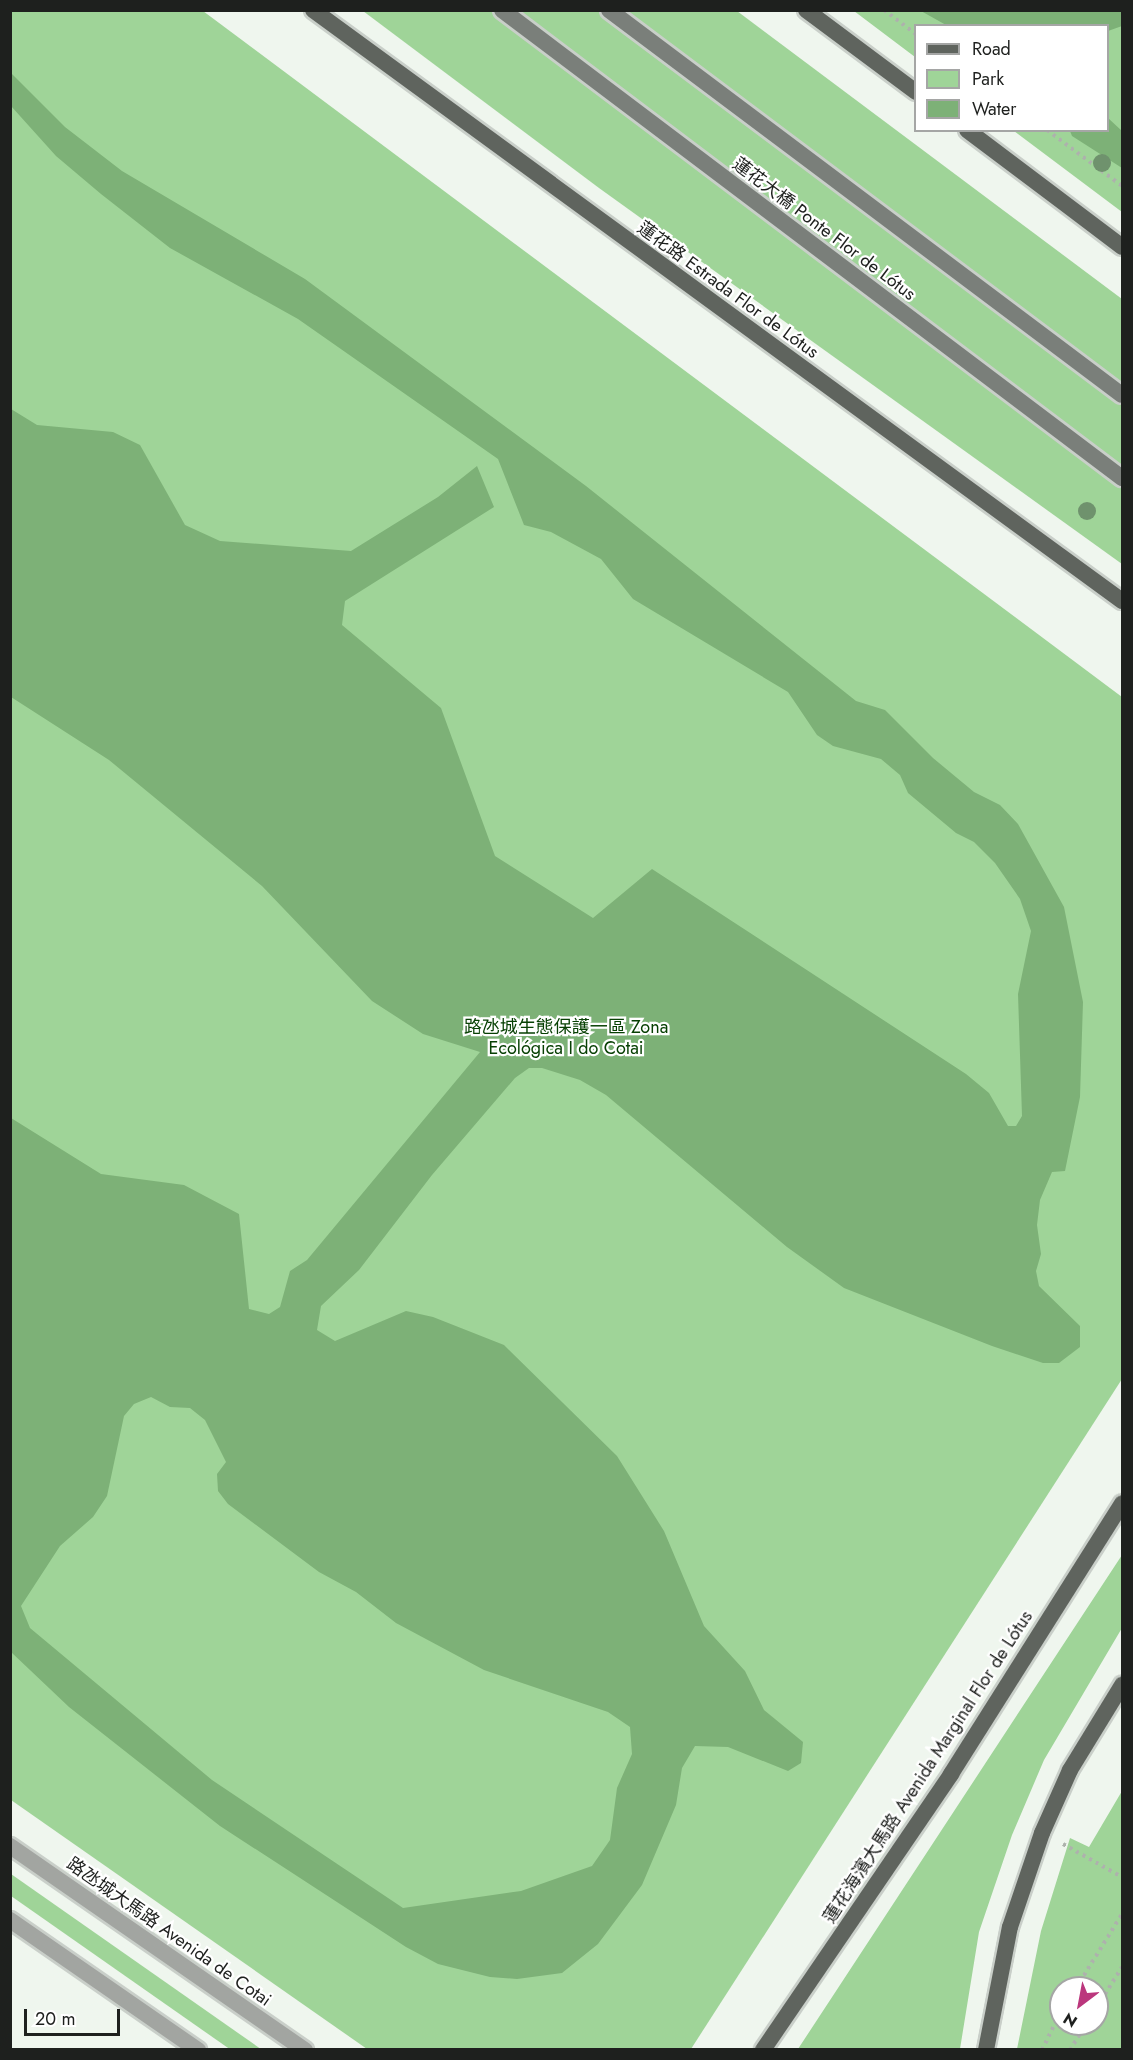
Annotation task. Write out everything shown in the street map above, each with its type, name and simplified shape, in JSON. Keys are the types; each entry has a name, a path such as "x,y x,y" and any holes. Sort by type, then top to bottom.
{"main road":[{"name":"蓮花大橋 Ponte Flor de Lótus","path":"501,10 1122,478"},
{"path":"609,10 1122,395"},
{"path":"806,10 914,91"},
{"name":"蓮花路 Estrada Flor de Lótus","path":"315,13 1122,601"},
{"path":"970,132 1122,247"},
{"name":"蓮花海濱大馬路 Avenida Marginal Flor de Lótus","path":"763,2049 951,1774 1122,1503"},
{"path":"986,2047 1010,1927 1042,1833 1070,1770 1122,1685"}],"street":[{"name":"路氹城大馬路 Avenida de Cotai","path":"10,1846 305,2049"},
{"path":"10,1920 198,2049"}],"path":[{"path":"884,10 914,33"},
{"path":"1050,132 1122,186"},
{"path":"1042,1833 1122,1876"},
{"path":"1083,1976 1122,1914"},
{"path":"1109,1988 1122,1967"},
{"path":"1042,2049 1049,2035"},
{"path":"1070,2049 1078,2036"}],"green space":[{"name":"路氹城生態保護一區 Zona Ecológica I do Cotai","path":"11,11 203,11 1122,697 1122,1379 691,2049 367,2049 11,1800"},
{"path":"363,11 737,11 1122,299 1122,564 599,188"},
{"path":"854,11 1122,11 1122,212 1015,132 1109,132 1109,24 914,24 914,56"},
{"path":"1122,1555 1122,1628 1044,1760 1012,1835 979,1932 960,2049 798,2049"},
{"path":"1122,1791 1122,2049 1017,2049 1041,1931 1070,1838 1089,1847"},
{"path":"11,1874 261,2049 231,2050 10,1895 10,1875"}],"water":[{"path":"921,11 1122,11 1122,26 1109,31 1109,24 944,24"},
{"path":"11,73 65,127 122,171 305,279 586,486 856,701 885,710 933,758 974,792 1000,805 1018,824 1064,907 1083,1002 1080,1097 1065,1171 1052,1172 1040,1200 1037,1225 1041,1254 1036,1271 1039,1286 1080,1326 1080,1347 1059,1363 1043,1363 992,1346 844,1288 787,1247 606,1095 580,1080 542,1068 529,1068 515,1078 432,1175 359,1270 321,1306 317,1330 335,1341 406,1311 433,1317 504,1345 617,1456 664,1531 704,1626 745,1671 764,1710 803,1742 801,1763 788,1771 728,1747 695,1746 682,1768 676,1805 642,1885 598,1944 562,1973 517,1979 490,1977 438,1964 406,1947 220,1826 69,1707 11,1652 11,1118 101,1174 184,1185 239,1214 249,1309 269,1314 280,1307 290,1271 307,1260 480,1052 423,1034 372,1001 262,886 109,760 11,697 11,409 37,425 113,432 140,445 185,525 220,541 351,551 438,497 477,466 494,507 345,601 342,625 441,708 495,856 593,918 652,869 966,1074 989,1093 1008,1126 1016,1126 1022,1116 1018,994 1031,931 1020,899 995,863 974,842 956,833 908,793 900,775 881,759 833,746 817,735 788,692 633,599 601,559 551,532 524,525 498,459 298,319 170,248 56,156 11,106","holes":["151,1397 170,1407 190,1408 205,1420 226,1462 217,1474 218,1491 228,1504 319,1572 356,1592 396,1623 484,1670 608,1712 630,1727 632,1754 617,1788 610,1840 592,1866 521,1891 403,1908 212,1780 30,1628 21,1606 60,1546 93,1517 107,1496 124,1416 134,1404"]},
{"path":"1109,119 1122,131 1122,168 1072,136 1070,132 1109,132"}]}
